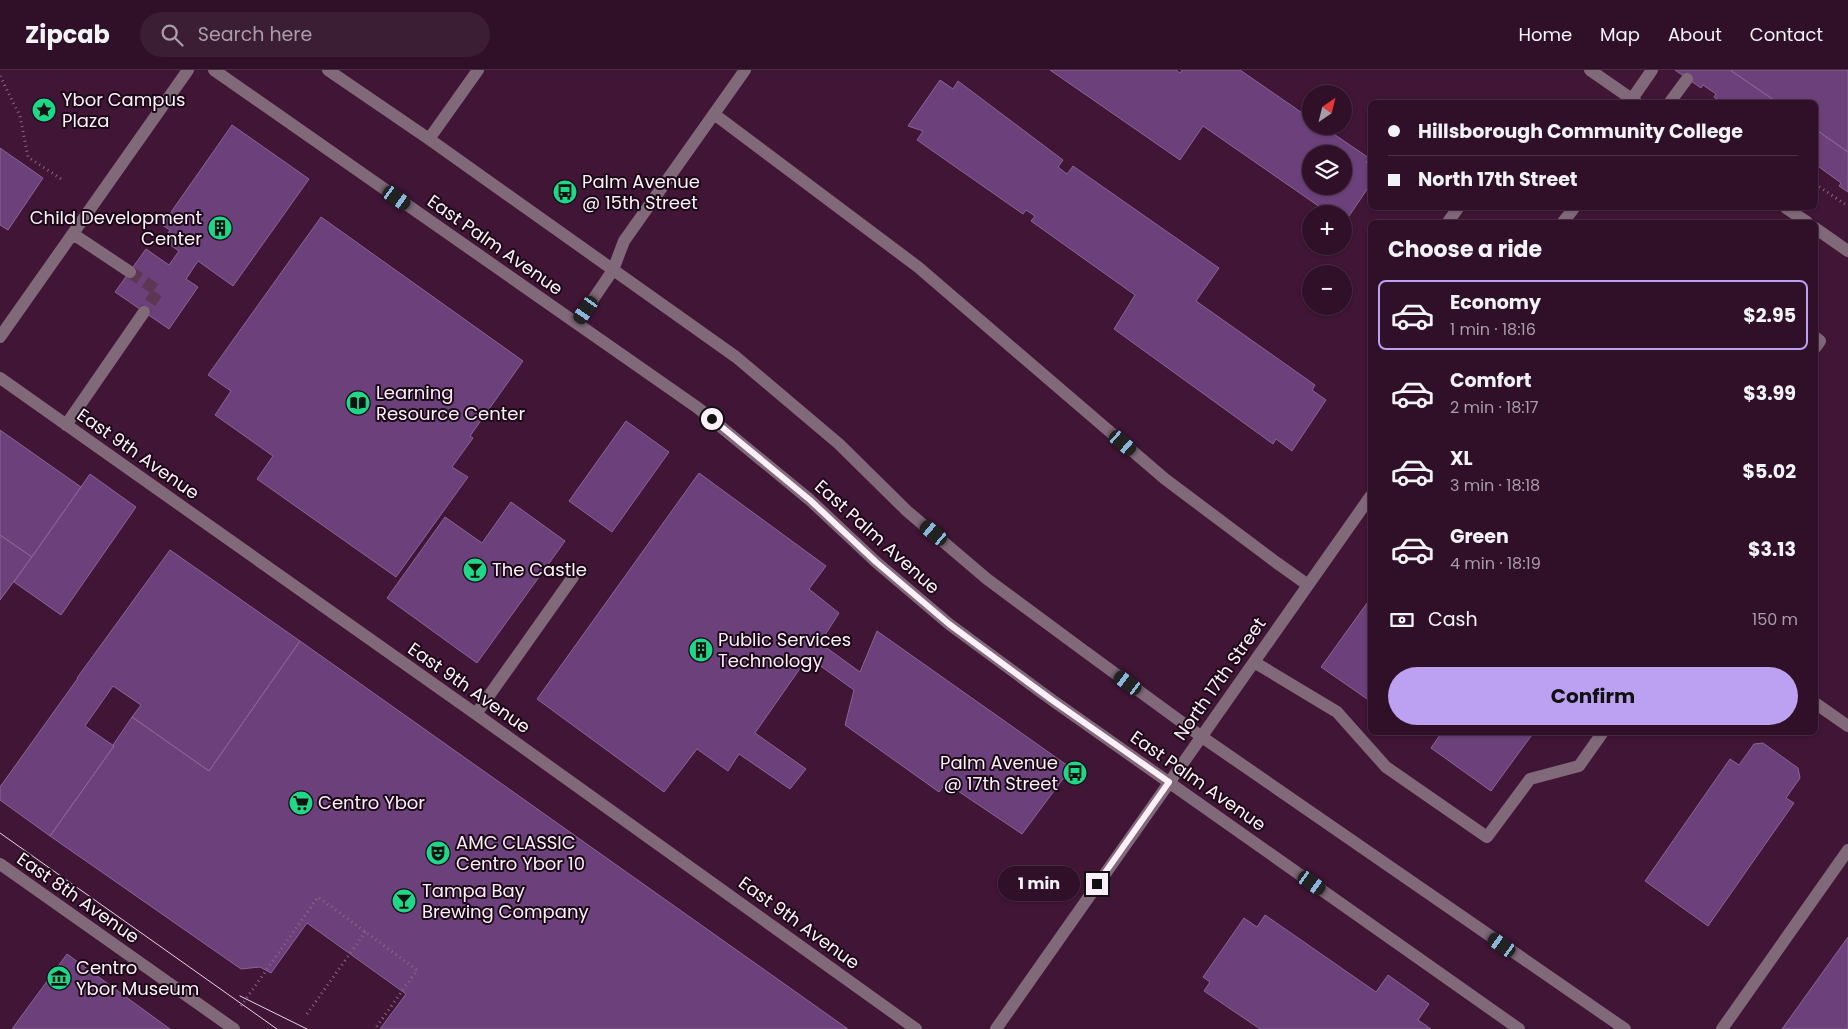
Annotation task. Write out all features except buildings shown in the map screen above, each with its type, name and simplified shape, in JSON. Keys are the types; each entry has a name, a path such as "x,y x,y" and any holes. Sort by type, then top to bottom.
{"street":[{"path":"0,337 188,70"},
{"name":"East Palm Avenue","path":"214,70 698,408 810,500 876,562 949,624 1052,700 1519,1029"},
{"path":"328,70 429,139 736,357 840,444 906,511 987,578 1202,737 1624,1029"},
{"path":"429,139 478,70"},
{"path":"576,323 613,270 624,242 745,70"},
{"path":"1590,70 1633,100"},
{"path":"1635,100 1652,70"},
{"path":"1671,100 1687,78"},
{"path":"714,114 918,266 1164,479 1308,584"},
{"path":"1565,220 1572,210"},
{"path":"1788,210 1800,220"},
{"path":"1818,230 1848,252"},
{"path":"73,234 130,272"},
{"path":"66,425 144,312"},
{"name":"East 9th Avenue","path":"0,378 476,714 916,1029"},
{"name":"North 17th Street","path":"996,1029 1368,500"},
{"path":"476,714 572,577"},
{"path":"1254,662 1338,712 1386,767 1487,837 1530,779 1579,766 1600,735"},
{"path":"1818,704 1848,726"},
{"path":"1722,1029 1848,850"},
{"name":"East 8th Avenue","path":"0,864 234,1029"}],"path":[{"path":"0,76 20,116 28,157 64,181"},
{"path":"1818,186 1848,206"},
{"path":"241,1007 318,897 417,970 375,1029"},
{"path":"307,1014 366,931"}],"tunnel":[{"path":"130,272 158,291 144,312"}],"tram line":[{"path":"0,833 277,1029"},
{"path":"240,996 307,1029"}],"place":[{"name":"Ybor Campus Plaza","path":"44,110"},
{"name":"Palm Avenue @ 15th Street","path":"565,192"},
{"name":"Child Development Center","path":"220,228"},
{"name":"Learning Resource Center","path":"358,403"},
{"name":"The Castle","path":"475,570"},
{"name":"Public Services Technology","path":"701,650"},
{"name":"Palm Avenue @ 17th Street","path":"1075,773"},
{"name":"Centro Ybor","path":"301,803"},
{"name":"AMC CLASSIC Centro Ybor 10","path":"438,853"},
{"name":"Tampa Bay Brewing Company","path":"404,901"},
{"name":"Centro Ybor Museum","path":"59,978"}],"route":[{"path":"712,419 810,500 876,562 949,624 1052,700 1169,782 1097,884"}]}
